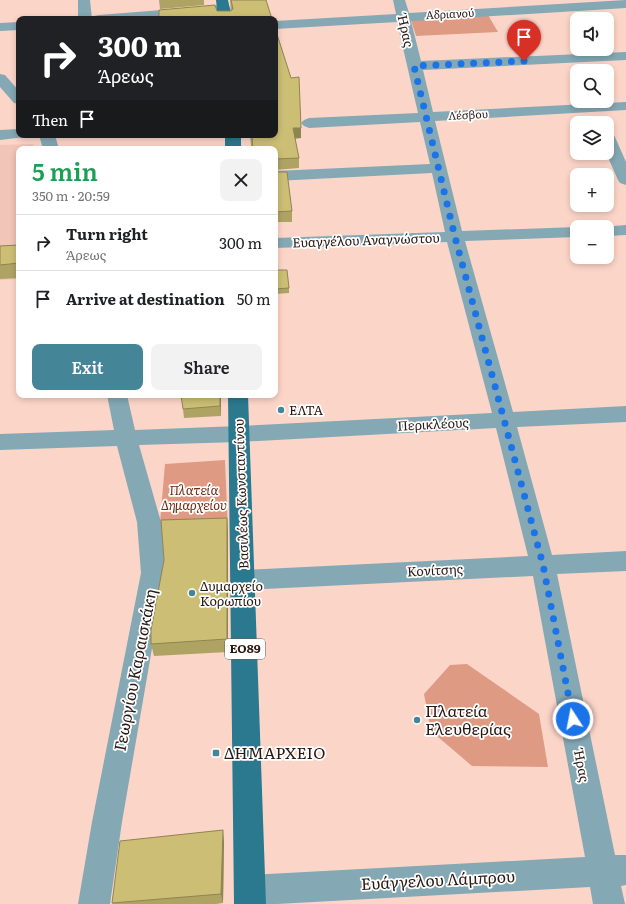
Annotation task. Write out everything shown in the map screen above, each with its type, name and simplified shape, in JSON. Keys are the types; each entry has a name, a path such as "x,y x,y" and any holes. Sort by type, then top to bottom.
{"main road":[{"name":"Βασιλέως Κωνσταντίνου","path":"238,398 244,580 250,897"}],"street":[{"path":"84,0 85,16"},
{"name":"Αδριανού","path":"278,25 401,8 549,4 626,4"},
{"name":"Ήρας","path":"401,8 455,237 543,565 614,870 609,904"},
{"path":"136,16 224,9"},
{"path":"0,27 16,26"},
{"path":"580,64 626,56"},
{"path":"414,66 570,65"},
{"path":"0,78 16,97"},
{"name":"Λέσβου","path":"614,105 626,106"},
{"name":"Λέσβου","path":"309,123 427,117 570,106"},
{"path":"0,135 16,134"},
{"path":"614,153 626,180"},
{"path":"278,176 438,168"},
{"path":"614,231 626,230"},
{"name":"Ευαγγέλου Αναγνώστου","path":"278,244 570,232"},
{"name":"Γεωργίου Καραισκάκη","path":"94,904 107,822 153,573 149,522 126,438 119,398"},
{"name":"Περικλέους","path":"0,442 239,434 626,414"},
{"name":"Κονίτσης","path":"244,580 626,561"},
{"name":"Ευάγγελου Λάμπρου","path":"250,897 614,870"}],"shaded area":[{"path":"33,144 34,146 16,146 16,279 0,280 0,145"}],"green space":[{"path":"488,15 498,32 416,36 411,20"},
{"name":"Πλατεία Δημαρχείου","path":"225,460 228,532 159,534 165,464"},
{"path":"467,664 539,714 548,767 472,766 431,731 424,694 450,665"}],"building":[{"path":"231,0 266,0 271,16 159,16 159,10 215,5 217,11 231,11 233,9"},
{"path":"278,37 291,78 299,77 301,128 293,128 299,158 278,159 278,146 253,146 252,138 278,138"},
{"path":"278,172 287,172 292,211 278,212"},
{"path":"16,245 16,263 0,265 0,246"},
{"path":"278,270 287,270 289,288 278,289"},
{"path":"181,398 220,398 220,406 183,409"},
{"name":"Δυμαρχείο Κορωπίου","path":"227,518 227,639 151,644 151,630 164,560 161,520"},
{"path":"223,830 221,894 112,903 120,841"}],"place":[{"name":"ΕΛΤΑ","path":"281,410"},
{"name":"Δυμαρχείο Κορωπίου","path":"192,593"},
{"name":"Πλατεία Ελευθερίας","path":"417,720"},
{"name":"ΔΗΜΑΡΧΕΙΟ","path":"216,753"}],"route":[{"path":"524,61 414,66 455,237 543,565 573,719"}]}
